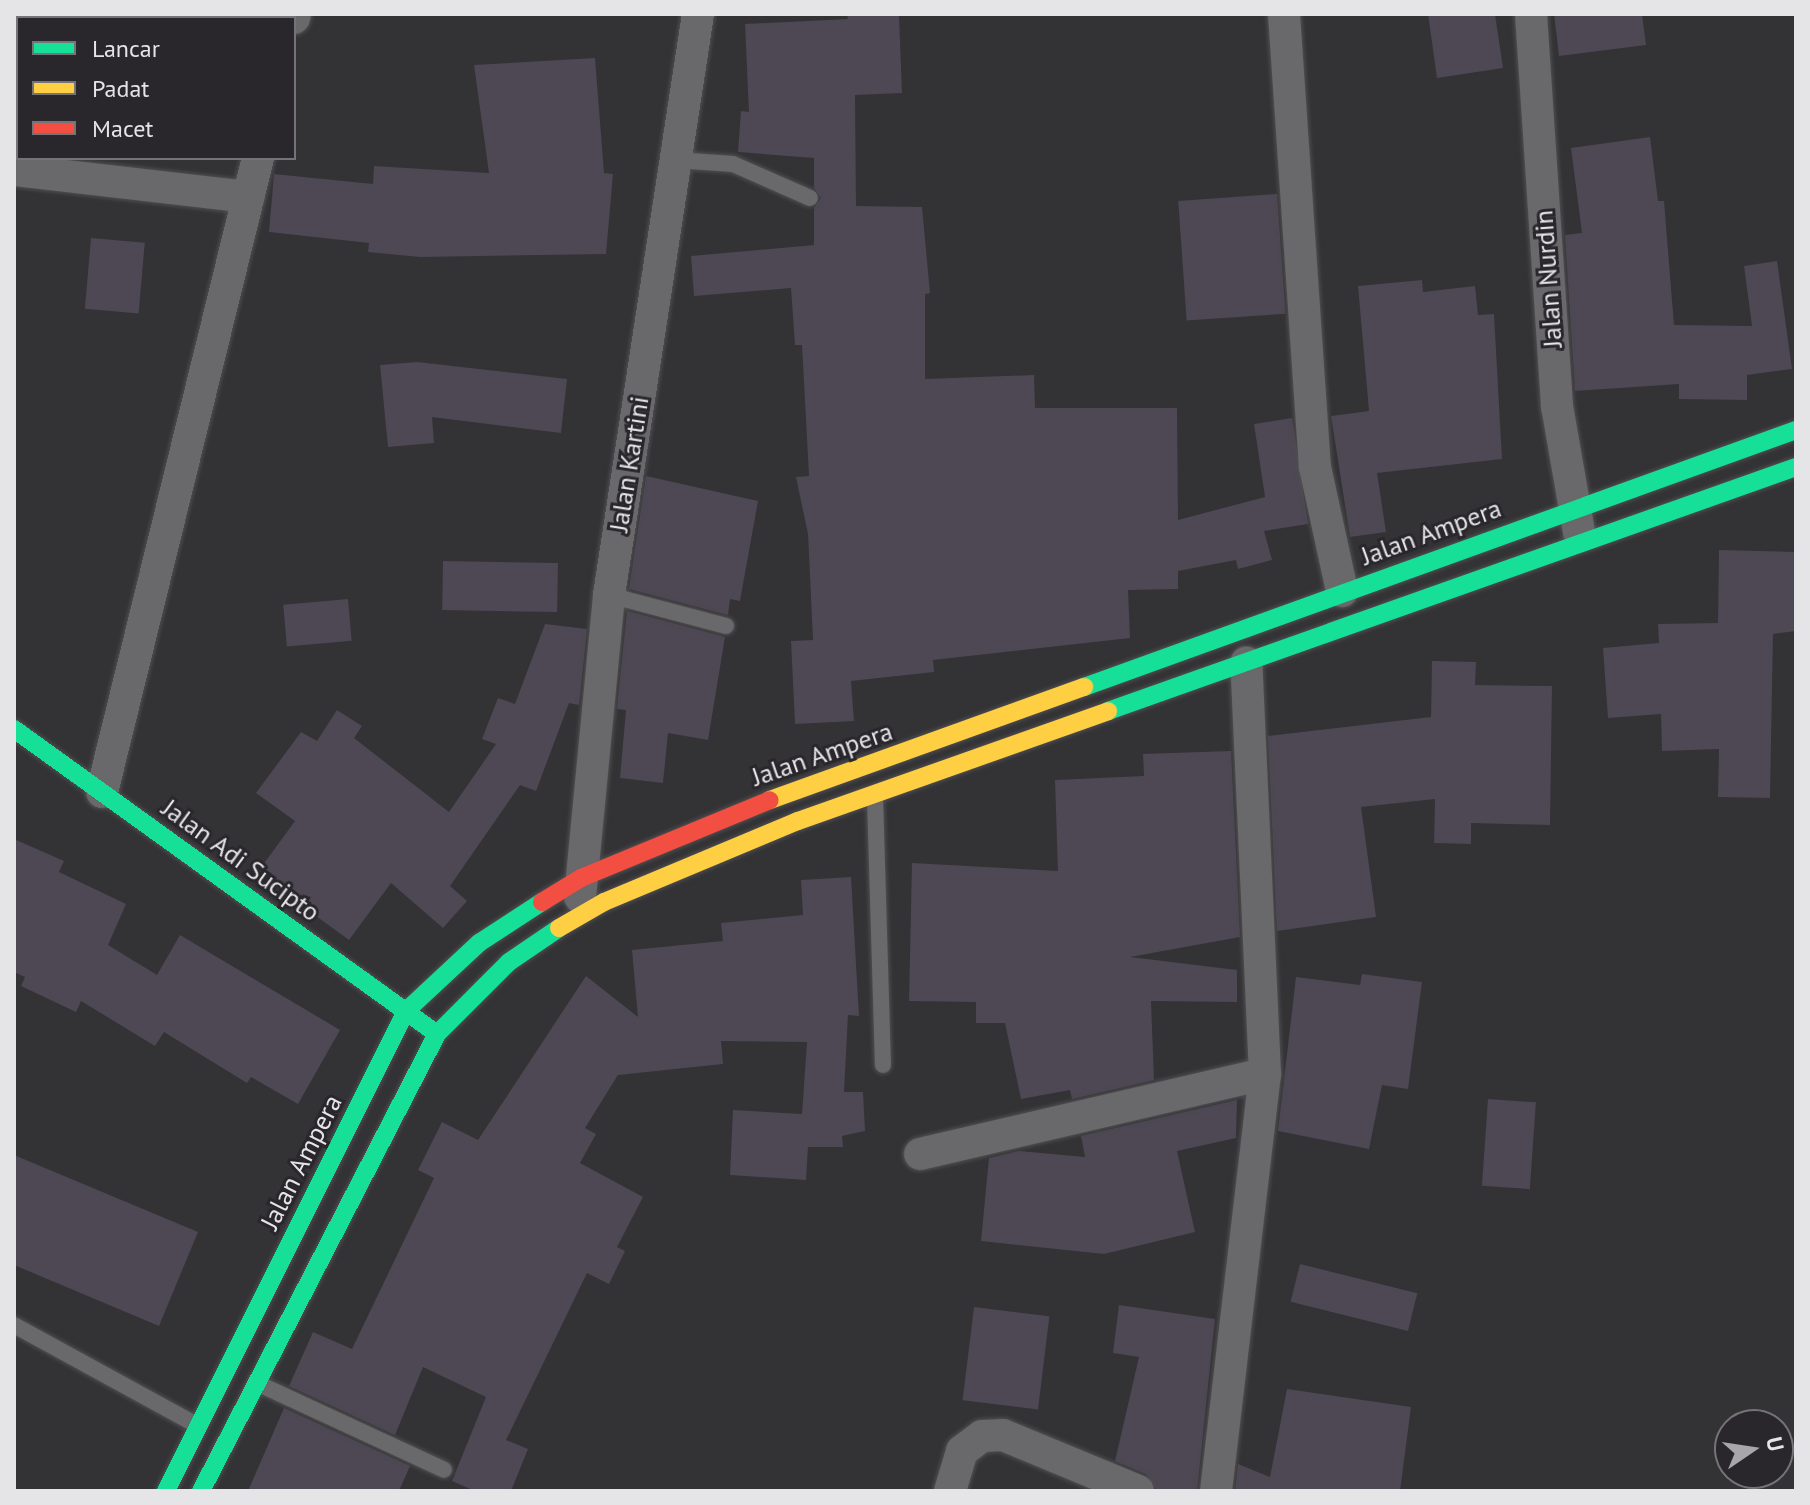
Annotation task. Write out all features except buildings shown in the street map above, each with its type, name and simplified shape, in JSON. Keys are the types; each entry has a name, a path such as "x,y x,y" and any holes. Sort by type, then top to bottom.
{"main road":[{"name":"Jalan Ampera","path":"166,1491 406,1011 479,943 581,878 748,808 1342,591 1796,430"},
{"path":"201,1491 437,1034 509,962 580,917 688,866 1581,541 1796,467"},
{"name":"Jalan Adi Sucipto","path":"14,729 437,1034"}],"street":[{"name":"Jalan Kartini","path":"580,917 581,878 609,595 698,14"},
{"path":"1284,14 1315,467 1342,591"},
{"name":"Jalan Nurdin","path":"1531,14 1554,376 1573,509 1581,541"},
{"path":"102,792 257,160"},
{"path":"14,170 248,197"},
{"path":"1216,1491 1265,1074 1246,662"},
{"path":"920,1154 1265,1074"},
{"path":"950,1491 962,1451 982,1436 1003,1435 1138,1491"}],"lane":[{"path":"676,160 733,164 810,198"},
{"path":"609,595 726,626"},
{"path":"875,796 883,1065"},
{"path":"14,1325 227,1440"},
{"path":"227,1367 444,1470"}],"traffic: fast":[{"path":"1084,687 1796,430"},
{"path":"1108,711 1796,467"},
{"path":"14,729 437,1034"},
{"path":"166,1491 406,1011 479,943 542,902"},
{"path":"201,1491 437,1034 509,962 559,928"}],"traffic: slow":[{"path":"770,800 1084,687"},
{"path":"559,928 604,902 798,821 1108,711"}],"traffic: jam":[{"path":"542,902 581,878 770,800"}]}
